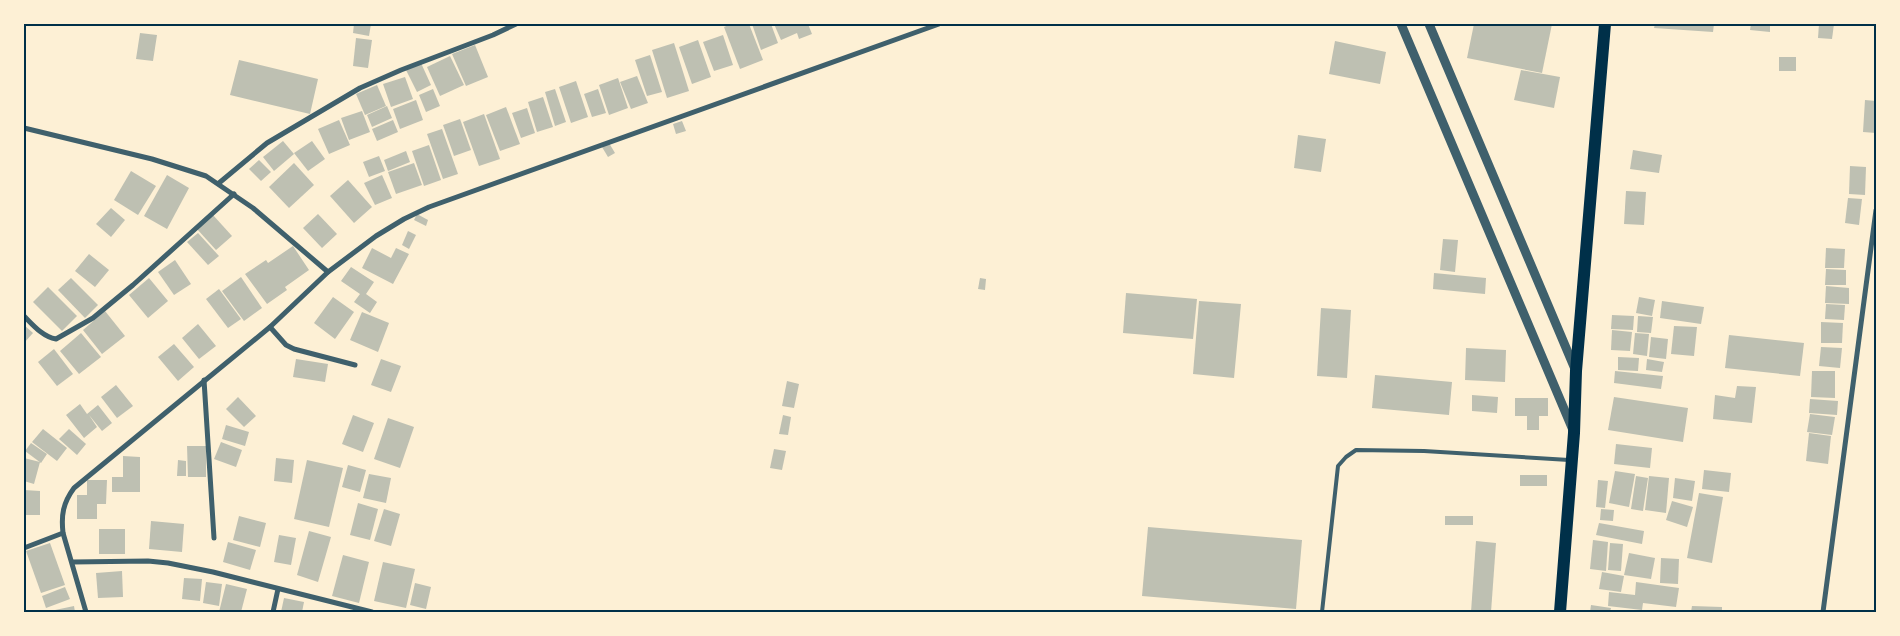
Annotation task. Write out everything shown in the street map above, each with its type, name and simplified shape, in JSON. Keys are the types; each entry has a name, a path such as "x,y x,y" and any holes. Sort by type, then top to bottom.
{"main road":[{"path":"1560,612 1574,433 1576,372 1605,24"}],"street":[{"path":"219,183 274,139 360,88 516,24"},
{"path":"86,612 64,533 62,510 67,497 74,488 270,327 328,272 376,236 429,207 939,24"},
{"path":"1401,24 1574,433"},
{"path":"1429,24 1576,372"},
{"path":"24,128 152,159 200,174 219,183 234,194 328,272"},
{"path":"24,316 45,336 52,339 56,339 84,325 134,285 234,194"},
{"path":"1823,612 1876,210"},
{"path":"270,327 286,345 294,349 355,365"},
{"path":"204,380 214,538"},
{"path":"24,548 64,533"},
{"path":"73,562 148,561 168,563 214,572 372,612"},
{"path":"273,612 278,589"}],"lane":[{"path":"1322,612 1338,466 1356,450 1424,451 1572,460"}],"building":[{"path":"354,24 371,24 369,36 353,33"},
{"path":"731,24 749,24 763,60 740,69 724,27"},
{"path":"752,24 771,24 778,43 761,50"},
{"path":"774,24 808,24 812,34 799,39 797,33 781,40"},
{"path":"1474,24 1552,24 1542,73 1467,58"},
{"path":"1655,24 1714,24 1713,32 1654,28"},
{"path":"1751,24 1770,24 1770,32 1750,30"},
{"path":"1819,24 1834,24 1832,39 1818,38"},
{"path":"140,33 157,35 153,61 136,59"},
{"path":"723,35 733,65 714,71 703,42"},
{"path":"356,38 372,40 368,68 353,66"},
{"path":"698,40 711,77 692,84 679,47"},
{"path":"1335,41 1386,52 1380,84 1329,74"},
{"path":"674,43 689,91 667,98 652,50"},
{"path":"475,45 488,77 466,86 452,54"},
{"path":"650,55 662,92 647,96 635,60"},
{"path":"450,56 464,85 440,96 427,67"},
{"path":"1779,57 1796,57 1796,71 1779,71"},
{"path":"239,60 318,79 310,114 230,95"},
{"path":"421,63 431,85 417,92 406,70"},
{"path":"1521,70 1560,77 1554,108 1514,100"},
{"path":"637,76 648,103 631,109 620,82"},
{"path":"405,77 413,99 391,107 383,84"},
{"path":"618,78 628,108 609,115 599,85"},
{"path":"576,81 588,117 571,123 559,87"},
{"path":"377,85 386,106 365,115 356,94"},
{"path":"433,89 440,106 426,112 419,95"},
{"path":"555,89 566,122 555,126 545,92"},
{"path":"598,89 606,113 592,117 584,94"},
{"path":"543,97 553,127 537,132 528,102"},
{"path":"416,100 423,120 400,129 393,109"},
{"path":"1865,100 1876,101 1876,133 1863,132"},
{"path":"387,106 392,118 372,127 367,115"},
{"path":"506,107 520,144 500,151 486,115"},
{"path":"527,108 535,133 521,138 512,113"},
{"path":"362,111 370,132 349,140 341,118"},
{"path":"484,114 500,159 479,166 463,122"},
{"path":"460,119 471,150 454,156 443,125"},
{"path":"339,120 350,145 329,154 318,129"},
{"path":"393,120 398,132 377,141 372,129"},
{"path":"682,121 686,131 676,134 673,124"},
{"path":"442,129 458,174 443,179 427,134"},
{"path":"1298,135 1326,139 1321,172 1294,168"},
{"path":"283,141 294,154 274,171 263,157"},
{"path":"312,141 325,159 308,171 294,153"},
{"path":"609,143 615,153 608,157 602,147"},
{"path":"429,145 441,180 424,186 412,151"},
{"path":"1633,150 1662,155 1659,173 1630,169"},
{"path":"406,151 410,162 388,171 384,160"},
{"path":"379,156 385,171 369,177 363,162"},
{"path":"259,160 271,172 261,181 249,169"},
{"path":"294,163 314,185 289,208 269,187"},
{"path":"414,163 422,185 396,194 388,172"},
{"path":"1850,166 1866,167 1865,195 1849,194"},
{"path":"131,171 156,186 138,215 114,200"},
{"path":"167,175 189,188 167,229 144,216"},
{"path":"382,175 392,198 375,205 364,183"},
{"path":"348,180 372,207 354,223 330,196"},
{"path":"1626,191 1646,192 1644,225 1624,224"},
{"path":"1848,198 1862,199 1859,225 1845,223"},
{"path":"111,208 125,220 111,237 96,224"},
{"path":"318,214 337,234 322,248 303,228"},
{"path":"417,214 428,220 426,226 414,220"},
{"path":"213,215 232,236 216,250 197,229"},
{"path":"408,231 416,235 409,249 402,245"},
{"path":"198,233 219,256 208,265 187,242"},
{"path":"1443,239 1458,240 1455,272 1440,270"},
{"path":"293,246 309,270 285,287 287,290 267,304 245,274 266,260 268,263"},
{"path":"372,248 391,258 396,248 409,254 393,284 362,268"},
{"path":"1826,248 1845,249 1844,268 1825,268"},
{"path":"89,254 109,270 95,287 75,271"},
{"path":"175,260 191,284 174,295 158,272"},
{"path":"351,267 374,282 366,294 377,302 370,313 354,302 360,294 341,281"},
{"path":"1826,269 1846,270 1846,285 1825,285"},
{"path":"1434,273 1486,278 1485,294 1433,289"},
{"path":"241,277 262,308 244,321 222,291"},
{"path":"71,278 98,305 85,318 58,290"},
{"path":"149,278 168,301 148,318 129,295"},
{"path":"980,278 986,279 985,290 978,289"},
{"path":"1826,286 1849,288 1849,304 1825,303"},
{"path":"48,287 77,316 62,331 33,302"},
{"path":"219,289 241,319 228,328 206,299"},
{"path":"1126,293 1197,299 1193,339 1123,333"},
{"path":"333,297 354,312 335,339 314,323"},
{"path":"1639,297 1655,300 1652,316 1636,313"},
{"path":"1199,301 1241,304 1234,378 1193,374"},
{"path":"1662,301 1704,307 1701,324 1660,318"},
{"path":"1826,304 1845,305 1844,320 1825,319"},
{"path":"1321,308 1351,310 1347,378 1317,376"},
{"path":"105,311 125,336 102,354 83,330"},
{"path":"362,312 389,323 378,352 350,340"},
{"path":"1612,315 1634,316 1633,330 1611,329"},
{"path":"1638,316 1653,317 1651,333 1637,332"},
{"path":"1821,322 1843,323 1842,343 1821,343"},
{"path":"198,324 216,346 199,359 182,338"},
{"path":"24,325 33,333 24,343"},
{"path":"1674,326 1697,327 1694,356 1671,354"},
{"path":"1612,330 1632,332 1630,351 1611,350"},
{"path":"81,333 101,357 79,374 60,351"},
{"path":"1635,333 1649,334 1647,356 1633,354"},
{"path":"1729,335 1804,343 1800,376 1725,368"},
{"path":"1651,337 1668,339 1666,359 1649,357"},
{"path":"174,344 194,367 178,381 158,357"},
{"path":"1821,347 1842,348 1840,368 1819,366"},
{"path":"1466,348 1506,350 1505,382 1465,380"},
{"path":"54,349 73,374 57,386 38,362"},
{"path":"1618,357 1639,358 1638,371 1618,370"},
{"path":"296,359 328,364 325,382 293,377"},
{"path":"381,359 401,366 391,392 371,385"},
{"path":"1647,359 1664,362 1662,372 1646,370"},
{"path":"1615,371 1663,376 1661,389 1614,383"},
{"path":"1812,371 1835,371 1835,398 1811,397"},
{"path":"1375,375 1452,382 1449,415 1372,408"},
{"path":"787,381 799,384 794,408 782,406"},
{"path":"116,385 133,406 117,418 101,397"},
{"path":"1737,386 1756,387 1752,423 1713,419 1715,395 1735,398"},
{"path":"1472,395 1498,397 1497,413 1472,411"},
{"path":"238,397 256,416 244,427 226,409"},
{"path":"1614,397 1688,408 1683,442 1608,430"},
{"path":"1515,398 1548,398 1548,416 1539,416 1539,430 1527,430 1527,416 1515,416"},
{"path":"1810,399 1838,401 1837,415 1809,413"},
{"path":"80,404 87,414 98,405 112,423 102,431 89,415 97,427 84,438 66,415"},
{"path":"1810,414 1835,417 1832,435 1807,432"},
{"path":"353,415 374,423 363,452 342,444"},
{"path":"783,415 791,417 788,435 779,434"},
{"path":"388,418 414,427 400,468 374,459"},
{"path":"226,425 249,432 245,446 222,439"},
{"path":"43,429 67,448 57,461 32,442"},
{"path":"69,429 86,444 77,455 59,439"},
{"path":"1809,433 1831,436 1828,464 1806,461"},
{"path":"221,442 242,450 236,467 214,459"},
{"path":"31,443 47,454 41,463 25,451"},
{"path":"1616,444 1652,448 1650,468 1614,464"},
{"path":"187,446 206,446 206,477 188,477"},
{"path":"774,449 786,451 782,470 770,468"},
{"path":"123,456 140,457 140,492 112,492 112,477 123,477"},
{"path":"24,458 40,462 34,484 24,481"},
{"path":"276,458 294,460 292,483 274,481"},
{"path":"178,460 186,461 186,476 177,476"},
{"path":"307,460 343,468 329,527 294,519"},
{"path":"348,465 366,470 360,492 342,487"},
{"path":"1704,470 1731,473 1729,492 1702,489"},
{"path":"1615,471 1635,474 1629,507 1609,503"},
{"path":"369,474 391,478 386,503 363,498"},
{"path":"1520,475 1547,475 1547,486 1520,486"},
{"path":"1636,476 1648,478 1643,511 1631,509"},
{"path":"1649,476 1669,478 1666,513 1645,510"},
{"path":"1675,478 1695,481 1692,501 1673,498"},
{"path":"87,480 107,480 106,504 97,504 97,519 77,519 77,495 87,495"},
{"path":"1598,480 1608,481 1605,508 1596,507"},
{"path":"24,490 40,491 40,515 24,515"},
{"path":"1699,493 1723,497 1712,563 1687,558"},
{"path":"1672,501 1693,507 1687,527 1666,520"},
{"path":"358,503 378,509 370,540 350,535"},
{"path":"384,509 400,514 391,546 374,541"},
{"path":"1601,509 1614,510 1613,521 1600,520"},
{"path":"239,516 266,523 260,547 233,540"},
{"path":"1445,516 1473,516 1473,525 1445,525"},
{"path":"151,521 184,524 182,552 149,549"},
{"path":"1599,523 1644,531 1642,544 1596,535"},
{"path":"1148,527 1302,540 1296,609 1142,596"},
{"path":"99,529 125,529 125,554 99,554"},
{"path":"309,531 331,537 318,582 297,575"},
{"path":"279,535 296,538 291,565 274,562"},
{"path":"1593,540 1608,542 1606,571 1590,569"},
{"path":"1476,541 1496,543 1491,612 1471,612"},
{"path":"228,542 256,550 250,570 223,562"},
{"path":"50,543 65,585 41,593 26,551"},
{"path":"1610,543 1623,544 1621,571 1608,570"},
{"path":"1629,553 1655,558 1651,579 1624,575"},
{"path":"343,555 369,562 359,603 332,596"},
{"path":"1661,558 1679,559 1678,584 1660,583"},
{"path":"383,562 415,569 406,608 374,601"},
{"path":"122,571 123,597 98,598 96,573"},
{"path":"1602,572 1624,576 1621,592 1599,589"},
{"path":"184,578 202,579 200,601 182,599"},
{"path":"206,582 222,584 219,606 203,603"},
{"path":"1636,582 1679,588 1676,607 1643,603 1642,610 1608,606 1609,592 1635,595"},
{"path":"415,583 431,587 426,609 410,605"},
{"path":"226,584 247,589 241,612 219,612"},
{"path":"65,587 70,599 46,608 42,596"},
{"path":"284,598 304,602 302,612 281,612"},
{"path":"1591,605 1611,608 1610,612 1590,612"},
{"path":"74,606 75,612 55,612 55,610"},
{"path":"1692,606 1722,607 1722,612 1691,612"}]}
